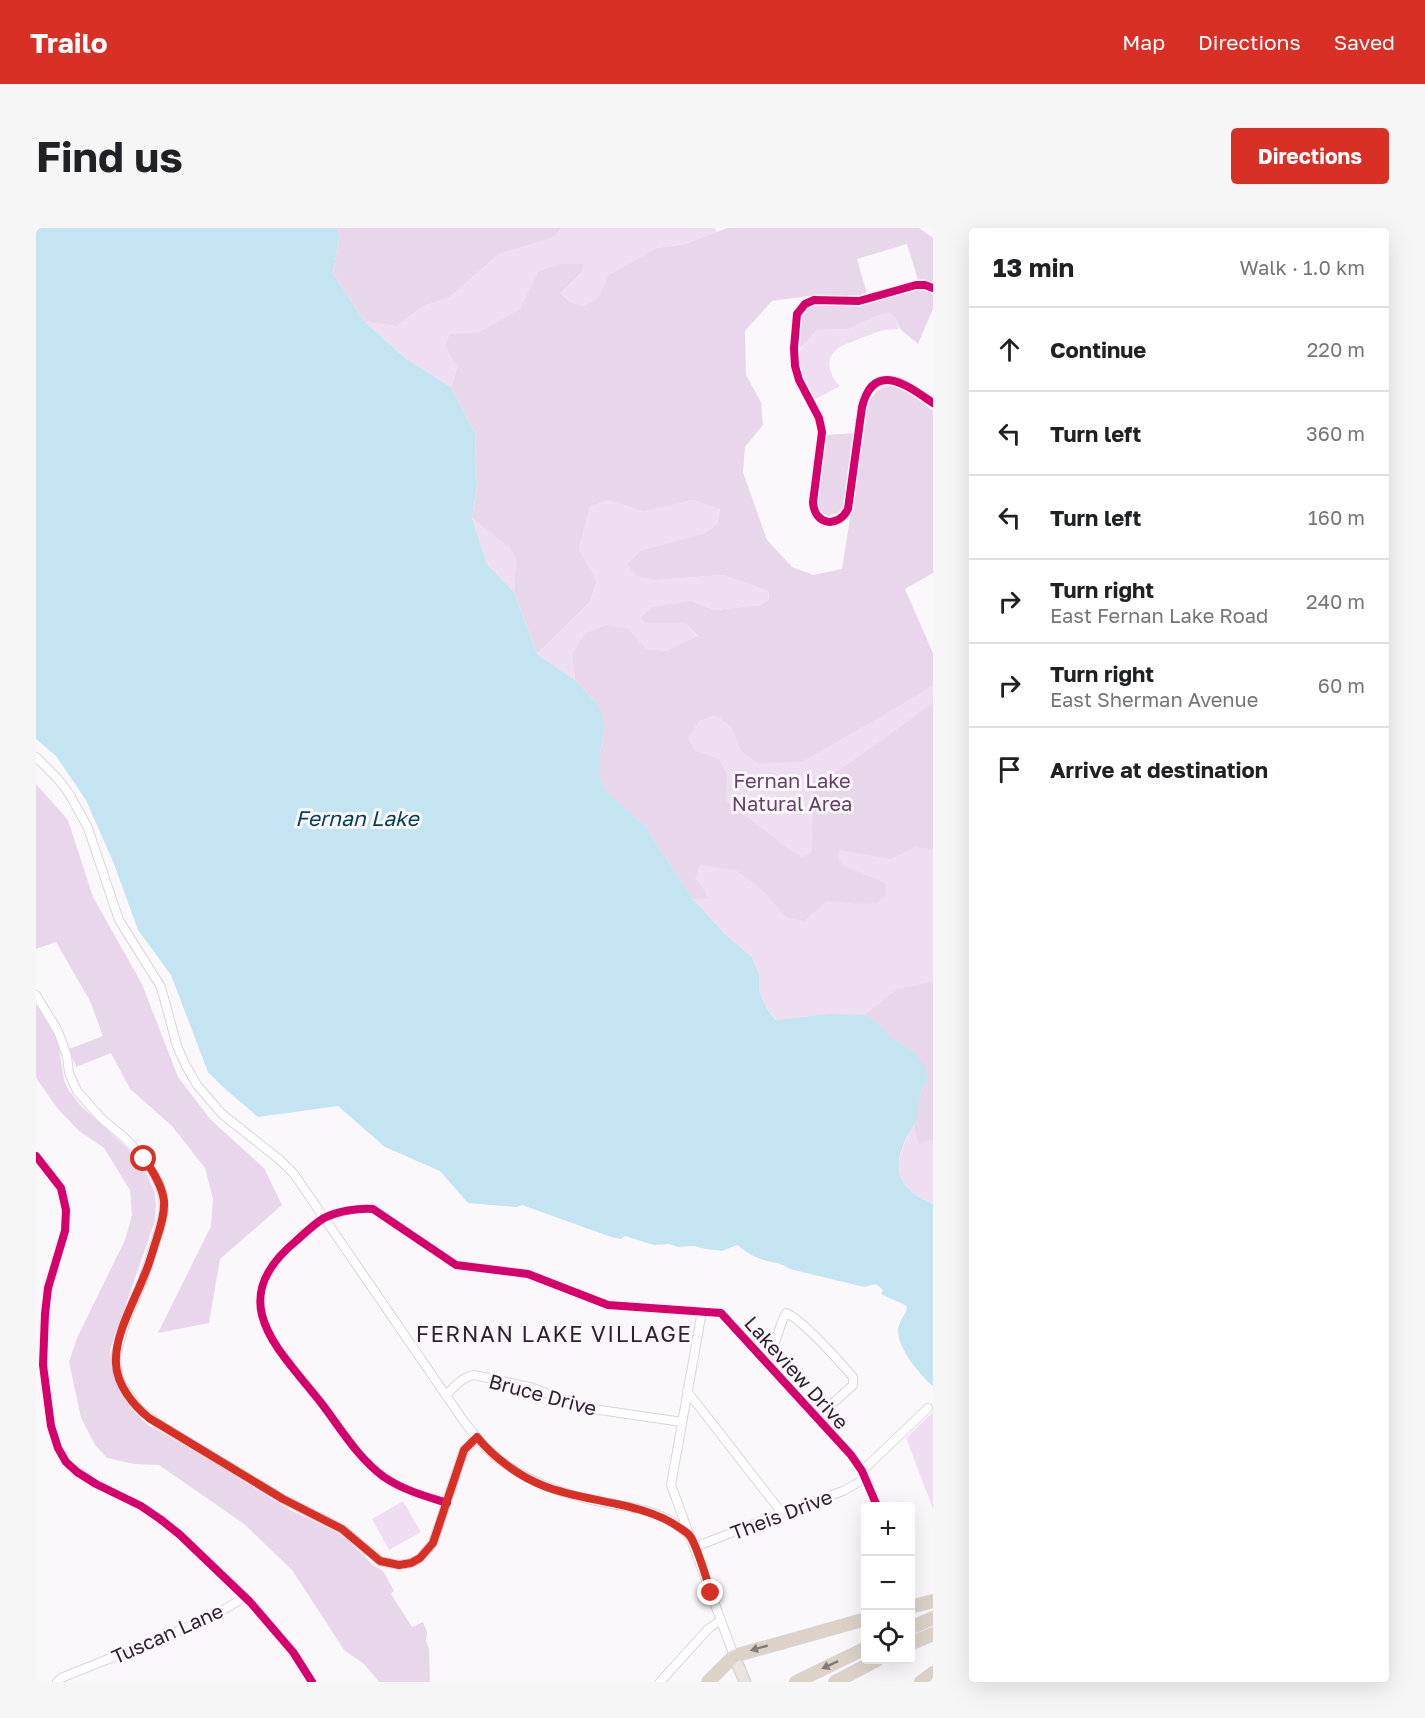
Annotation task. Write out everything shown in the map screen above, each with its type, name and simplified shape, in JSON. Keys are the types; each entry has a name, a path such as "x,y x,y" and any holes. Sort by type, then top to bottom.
{"highway":[{"path":"915,1606 933,1601"},
{"path":"915,1626 933,1618"},
{"path":"708,1682 734,1656 861,1620"},
{"path":"915,1642 933,1634"},
{"path":"796,1682 861,1650"},
{"path":"835,1682 868,1664"},
{"path":"921,1682 933,1673"}],"main road":[{"path":"734,1656 745,1682"}],"street":[{"path":"933,288 916,285 859,301 813,300 805,304 797,314 795,366 799,381 819,418 822,432 813,502 818,516 827,522 835,521 846,512 862,407 870,387 882,381 897,381 933,403"},
{"path":"36,757 58,779 84,820 117,914 161,987 177,1046 197,1085 222,1114 287,1166 477,1437 494,1455 528,1478 545,1486 652,1513 671,1521 690,1535"},
{"path":"36,995 58,1031 67,1056 69,1073 77,1091 101,1118 127,1140 144,1159 162,1191 164,1209 161,1224 116,1354 117,1372 121,1383 139,1409 160,1425 283,1499 342,1529 377,1559 384,1563 399,1565 420,1558 435,1538 464,1450 477,1437"},
{"path":"36,1156 61,1188 66,1210 65,1231 48,1288 43,1365 51,1426 58,1448 66,1462 77,1472 141,1506 179,1534 244,1597 293,1652 312,1682"},
{"name":"Lakeview Drive","path":"324,1218 344,1212 373,1209 456,1265 528,1274 608,1305 721,1313 851,1455 864,1475 875,1502"},
{"path":"324,1218 282,1252 268,1269 260,1292 261,1316 267,1332 368,1463 401,1487 447,1503"},
{"path":"702,1311 671,1485 734,1656"},
{"path":"766,1362 786,1313 801,1322 853,1377 853,1385 817,1418"},
{"name":"Bruce Drive","path":"446,1395 462,1380 468,1376 474,1376 530,1387 586,1408 682,1422"},
{"path":"687,1392 782,1512"},
{"name":"Theis Drive","path":"695,1547 782,1512 843,1491 864,1475 928,1408"},
{"name":"Tuscan Lane","path":"57,1682 61,1678 208,1619 244,1597"},
{"path":"660,1682 708,1629 721,1620"}],"green space":[{"path":"561,228 715,228 717,232 685,244 657,248 584,306 570,302 561,293 582,272 538,272 521,309 477,333 445,346 457,368 451,387 405,358 365,322 397,326 422,307 450,297 499,254 555,237"},
{"path":"890,313 896,319 899,329 879,332 837,349 831,358 830,368 833,378 840,386 814,400 800,367 799,354 804,343 817,330 849,329 876,316"},
{"path":"608,500 644,510 694,500 720,508 717,524 705,533 642,550 657,580 723,575 768,591 769,599 761,605 715,610 691,601 645,623 685,623 698,637 667,651 647,649 626,628 572,655 575,680 537,654 590,602 597,581 579,549 590,507"},
{"path":"472,518 510,547 516,560 514,592 487,564"},
{"name":"Fernan Lake Natural Area","path":"933,653 933,1204 907,1187 901,1178 899,1168 903,1146 916,1119 827,1014 777,1020 767,1009 759,991 759,975 752,957 725,934 693,899 645,826 605,730"},
{"path":"933,1412 933,1509 906,1438"},
{"path":"403,1501 421,1532 389,1550 372,1519"}],"shaded area":[{"path":"338,228 561,228 555,237 499,254 450,297 422,307 397,326 365,322 333,273 339,238"},
{"path":"727,228 919,228 933,238 933,282 918,280 907,244 857,259 867,294 848,297 808,296 772,301 745,331 746,375 761,402 763,425 745,447 743,472 767,540 792,567 813,575 842,569 868,404 875,393 891,386 899,388 933,411 933,573 905,589 933,653 933,685 802,762 758,763 741,751 731,726 715,715 699,721 688,738 695,751 719,759 727,774 726,801 802,857 812,852 813,781 840,770 933,703 933,849 915,847 891,859 840,850 837,856 842,865 885,883 886,894 878,903 854,904 827,901 804,921 786,917 763,891 736,870 700,865 695,878 705,891 707,899 693,899 645,826 607,793 600,778 600,752 605,730 596,702 575,680 572,655 585,634 605,625 627,628 647,649 667,651 698,636 685,623 645,623 641,617 653,607 691,601 715,610 761,605 769,599 768,591 723,575 657,580 637,576 627,564 642,550 705,533 717,524 720,509 693,500 644,511 608,500 590,507 579,549 597,581 590,602 537,654 514,592 516,560 510,548 472,518 477,487 475,433 451,387 457,368 445,346 450,334 477,333 520,309 538,272 559,264 583,264 582,272 561,293 570,302 584,306 599,296 609,275 657,248 685,244"},
{"path":"913,290 927,290 933,293 933,309 918,344 900,329 896,319 890,313 876,316 849,329 817,330 800,348 801,317 807,308 817,304 858,307"},
{"path":"854,433 844,507 839,513 828,516 820,510 817,500 827,435"},
{"path":"36,784 68,820 93,897 142,984 178,1077 211,1120 264,1168 282,1205 220,1259 209,1323 158,1333 211,1226 213,1199 205,1168 172,1126 130,1089 111,1053 76,1067 69,1049 103,1036 90,1001 56,942 36,949"},
{"path":"933,982 933,1140 919,1144 915,1128 916,1111 928,1079 913,1051 888,1035 878,1023 865,1015 897,989"},
{"path":"36,1003 58,1041 64,1080 68,1089 80,1105 127,1148 147,1175 154,1190 155,1221 110,1350 117,1381 126,1400 147,1424 290,1510 335,1531 383,1571 394,1591 391,1594 412,1627 423,1622 429,1649 430,1682 379,1682 364,1664 344,1650 292,1570 244,1524 159,1465 134,1464 107,1458 95,1445 81,1418 69,1362 77,1338 125,1240 132,1215 130,1190 104,1148 79,1131 58,1109 36,1078"}],"water":[{"name":"Fernan Lake","path":"36,228 338,228 339,238 333,273 365,322 405,358 451,387 475,433 477,487 472,518 487,564 514,592 537,654 575,680 596,702 605,730 600,752 600,778 607,792 645,826 693,899 725,934 752,957 759,975 759,991 767,1009 776,1020 827,1014 865,1015 878,1023 888,1035 913,1051 924,1065 928,1079 919,1099 916,1120 901,1153 899,1172 907,1187 933,1204 933,1386 910,1361 901,1345 898,1330 907,1307 881,1294 883,1290 876,1284 864,1287 790,1269 781,1264 763,1260 737,1245 722,1251 693,1246 654,1245 625,1236 621,1239 611,1237 522,1205 517,1207 468,1203 440,1171 385,1147 338,1106 258,1117 208,1072 171,975 138,930 114,864 86,800 56,756 36,739"}],"cycle path":[{"path":"933,288 916,285 859,301 814,300 805,304 797,314 795,366 799,380 819,418 822,432 813,502 817,516 827,522 833,522 844,515 848,509 862,407 867,392 875,384 883,380 903,384 933,403"},
{"path":"36,1156 61,1188 66,1210 65,1231 48,1288 43,1365 51,1426 58,1448 66,1462 77,1472 141,1506 179,1534 250,1602 293,1652 312,1682"},
{"path":"447,1503 399,1486 384,1477 366,1461 289,1364 265,1325 260,1305 263,1284 274,1263 320,1220 348,1210 373,1209 456,1265 528,1274 608,1305 721,1313 851,1455 862,1471 875,1502"}],"district":[{"name":"FERNAN LAKE VILLAGE","path":"554,1333"}],"route":[{"path":"144,1159 158,1181 162,1191 164,1209 144,1277 120,1338 116,1363 117,1372 127,1394 149,1418 283,1499 342,1529 380,1561 399,1565 411,1563 420,1558 433,1543 464,1450 477,1437 494,1455 528,1478 545,1486 652,1513 671,1521 690,1535 711,1593"}]}
